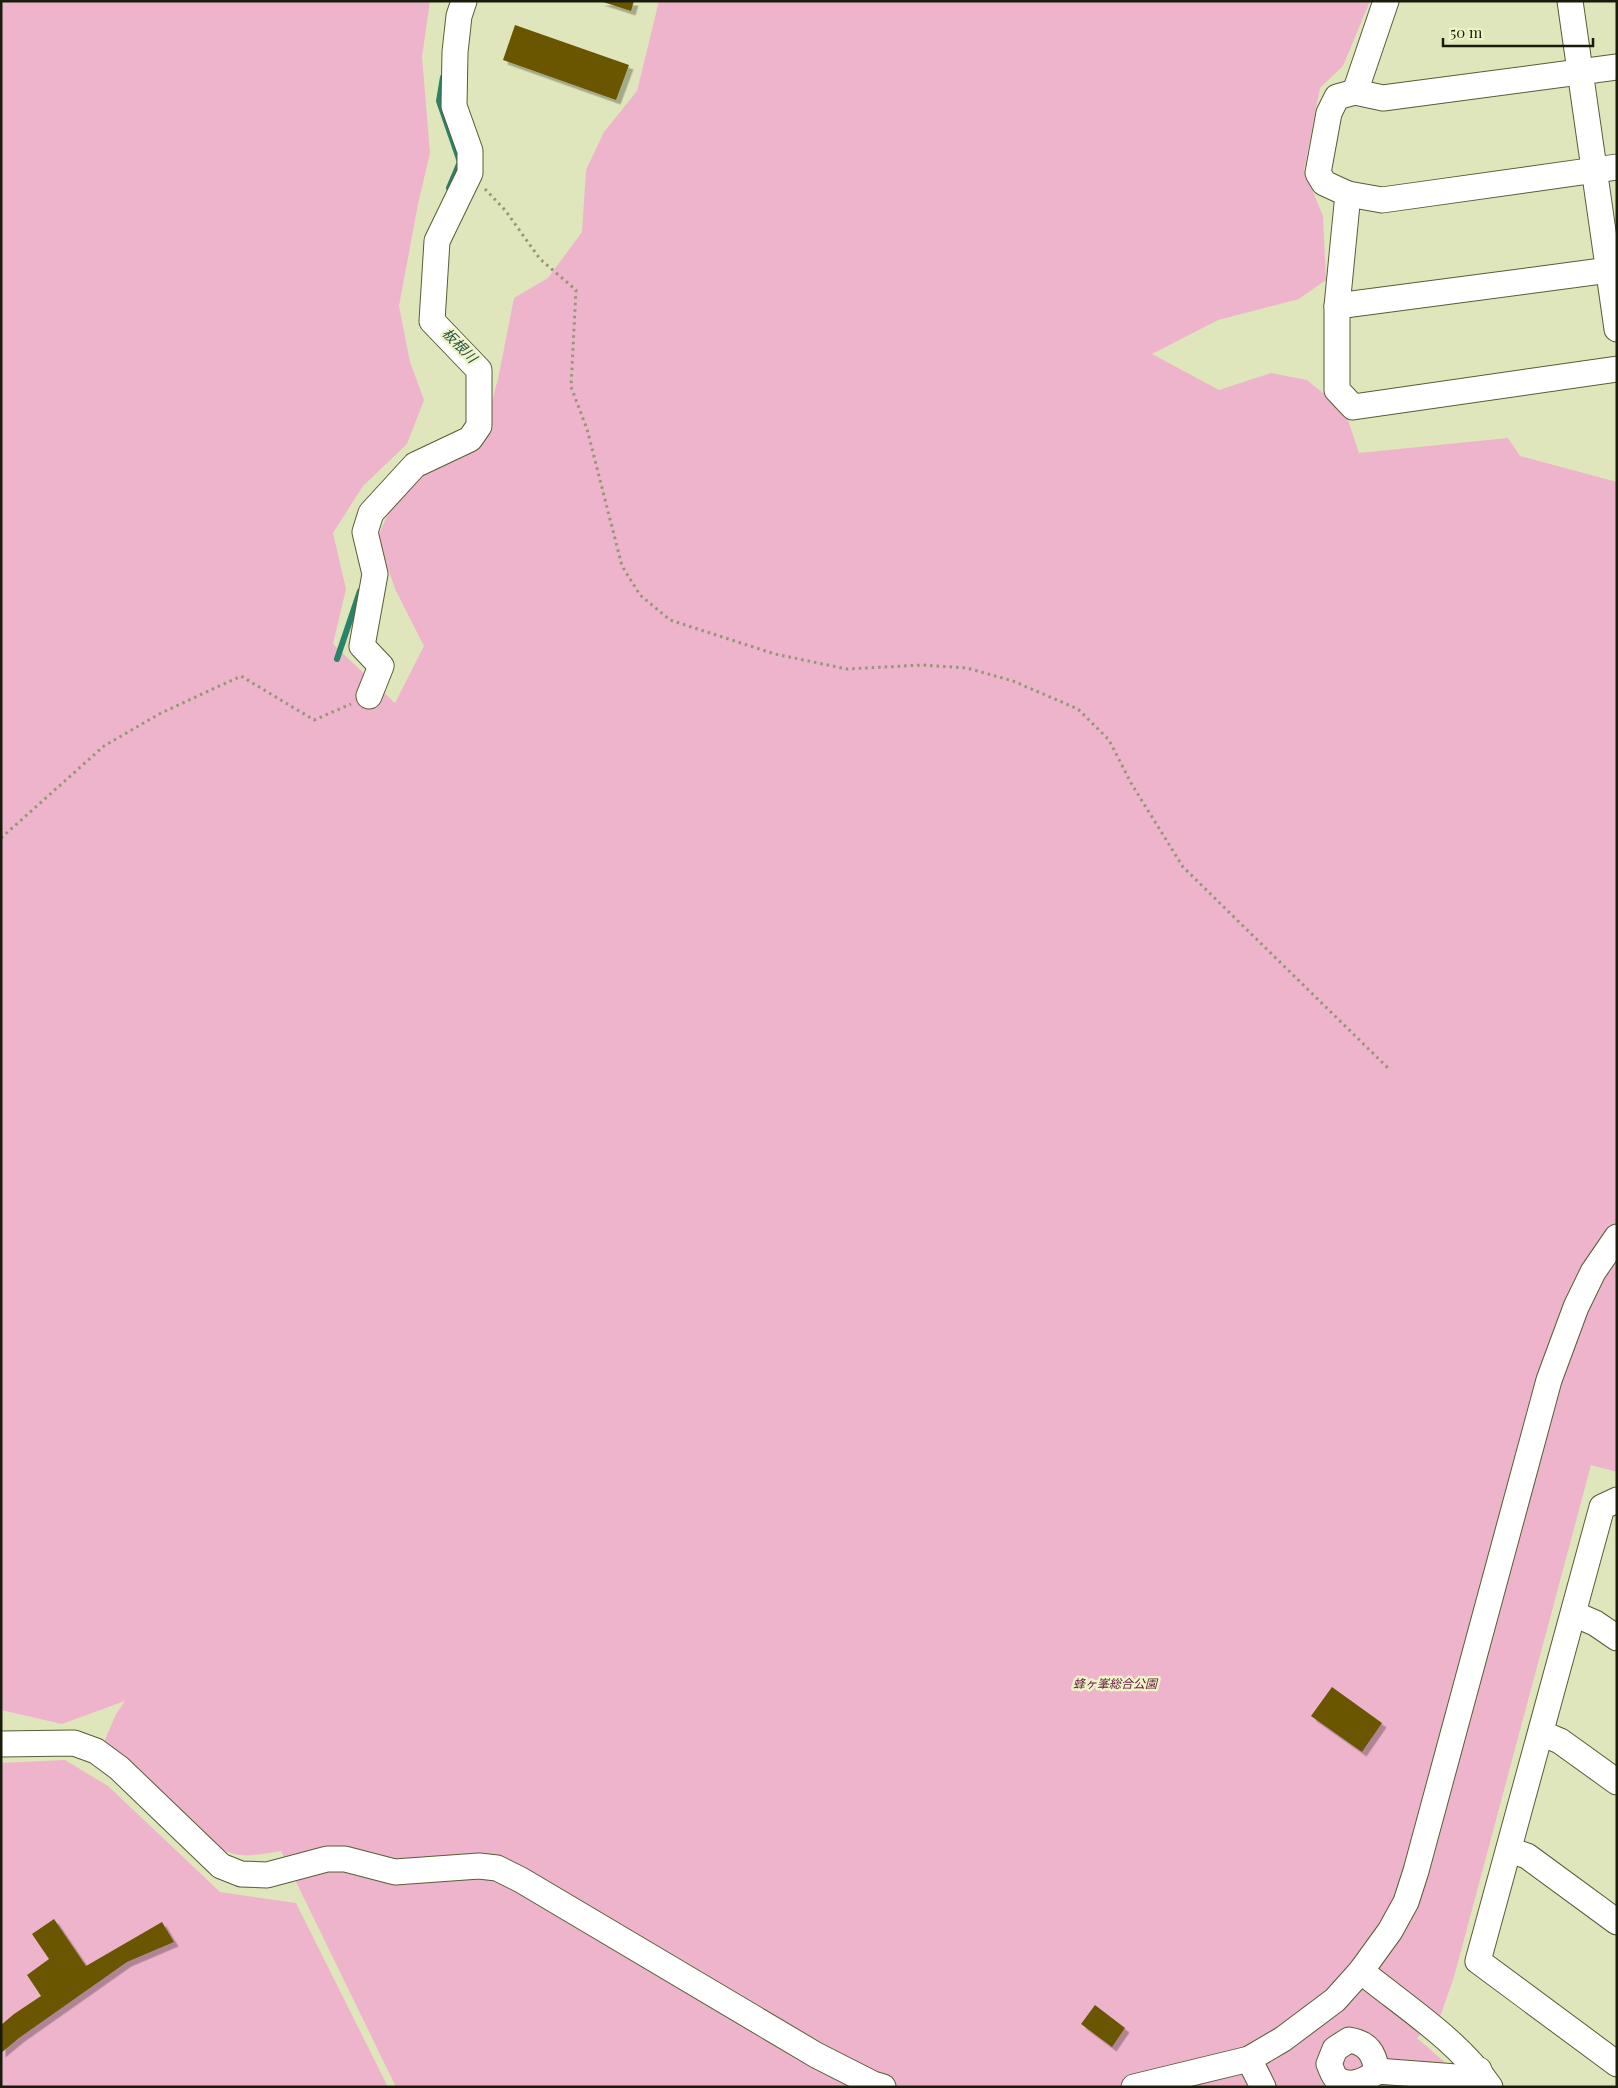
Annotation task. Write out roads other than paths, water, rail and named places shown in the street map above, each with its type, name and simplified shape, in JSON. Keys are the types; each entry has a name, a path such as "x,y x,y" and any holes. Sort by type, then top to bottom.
{"street":[{"path":"369,696 381,666 362,646 375,574 365,532 371,513 416,465 470,439 479,426 479,370 432,321 437,241 470,174 470,152 454,106 459,16 464,1"},
{"path":"1355,92 1386,1"},
{"path":"1570,1 1579,72 1606,169 1617,329"},
{"path":"1606,169 1382,200 1348,194 1324,184 1318,173 1330,113 1337,97 1355,92 1383,98 1617,67"},
{"path":"1348,194 1337,306 1337,390 1354,407 1617,370"},
{"path":"1337,306 1612,269"},
{"path":"1134,2087 1249,2059 1283,2039 1335,2000 1361,1972 1390,1931 1406,1902 1549,1380 1576,1307 1593,1272 1617,1236"},
{"path":"1617,1500 1602,1507 1510,1850 1478,1961 1617,2064"},
{"path":"1574,1614 1595,1623 1617,1638"},
{"path":"1541,1733 1560,1741 1617,1782"},
{"path":"1,1744 74,1743 96,1752 119,1768 221,1866 241,1874 268,1875 327,1859 345,1859 395,1872 478,1866 497,1868 521,1880 816,2055 873,2084 883,2087"},
{"path":"1510,1850 1527,1856 1617,1922"},
{"path":"1361,1972 1440,2034 1484,2079"},
{"path":"1249,2059 1263,2087"},
{"path":"1378,2071 1456,2078 1469,2076 1484,2079"}],"waterway":[{"name":"板根川","path":"443,77 439,101 460,162 449,188"},
{"name":"板根川","path":"337,659 360,591"}],"park label":[{"name":"蜂ヶ峯総合公園","path":"1115,1683"}]}
